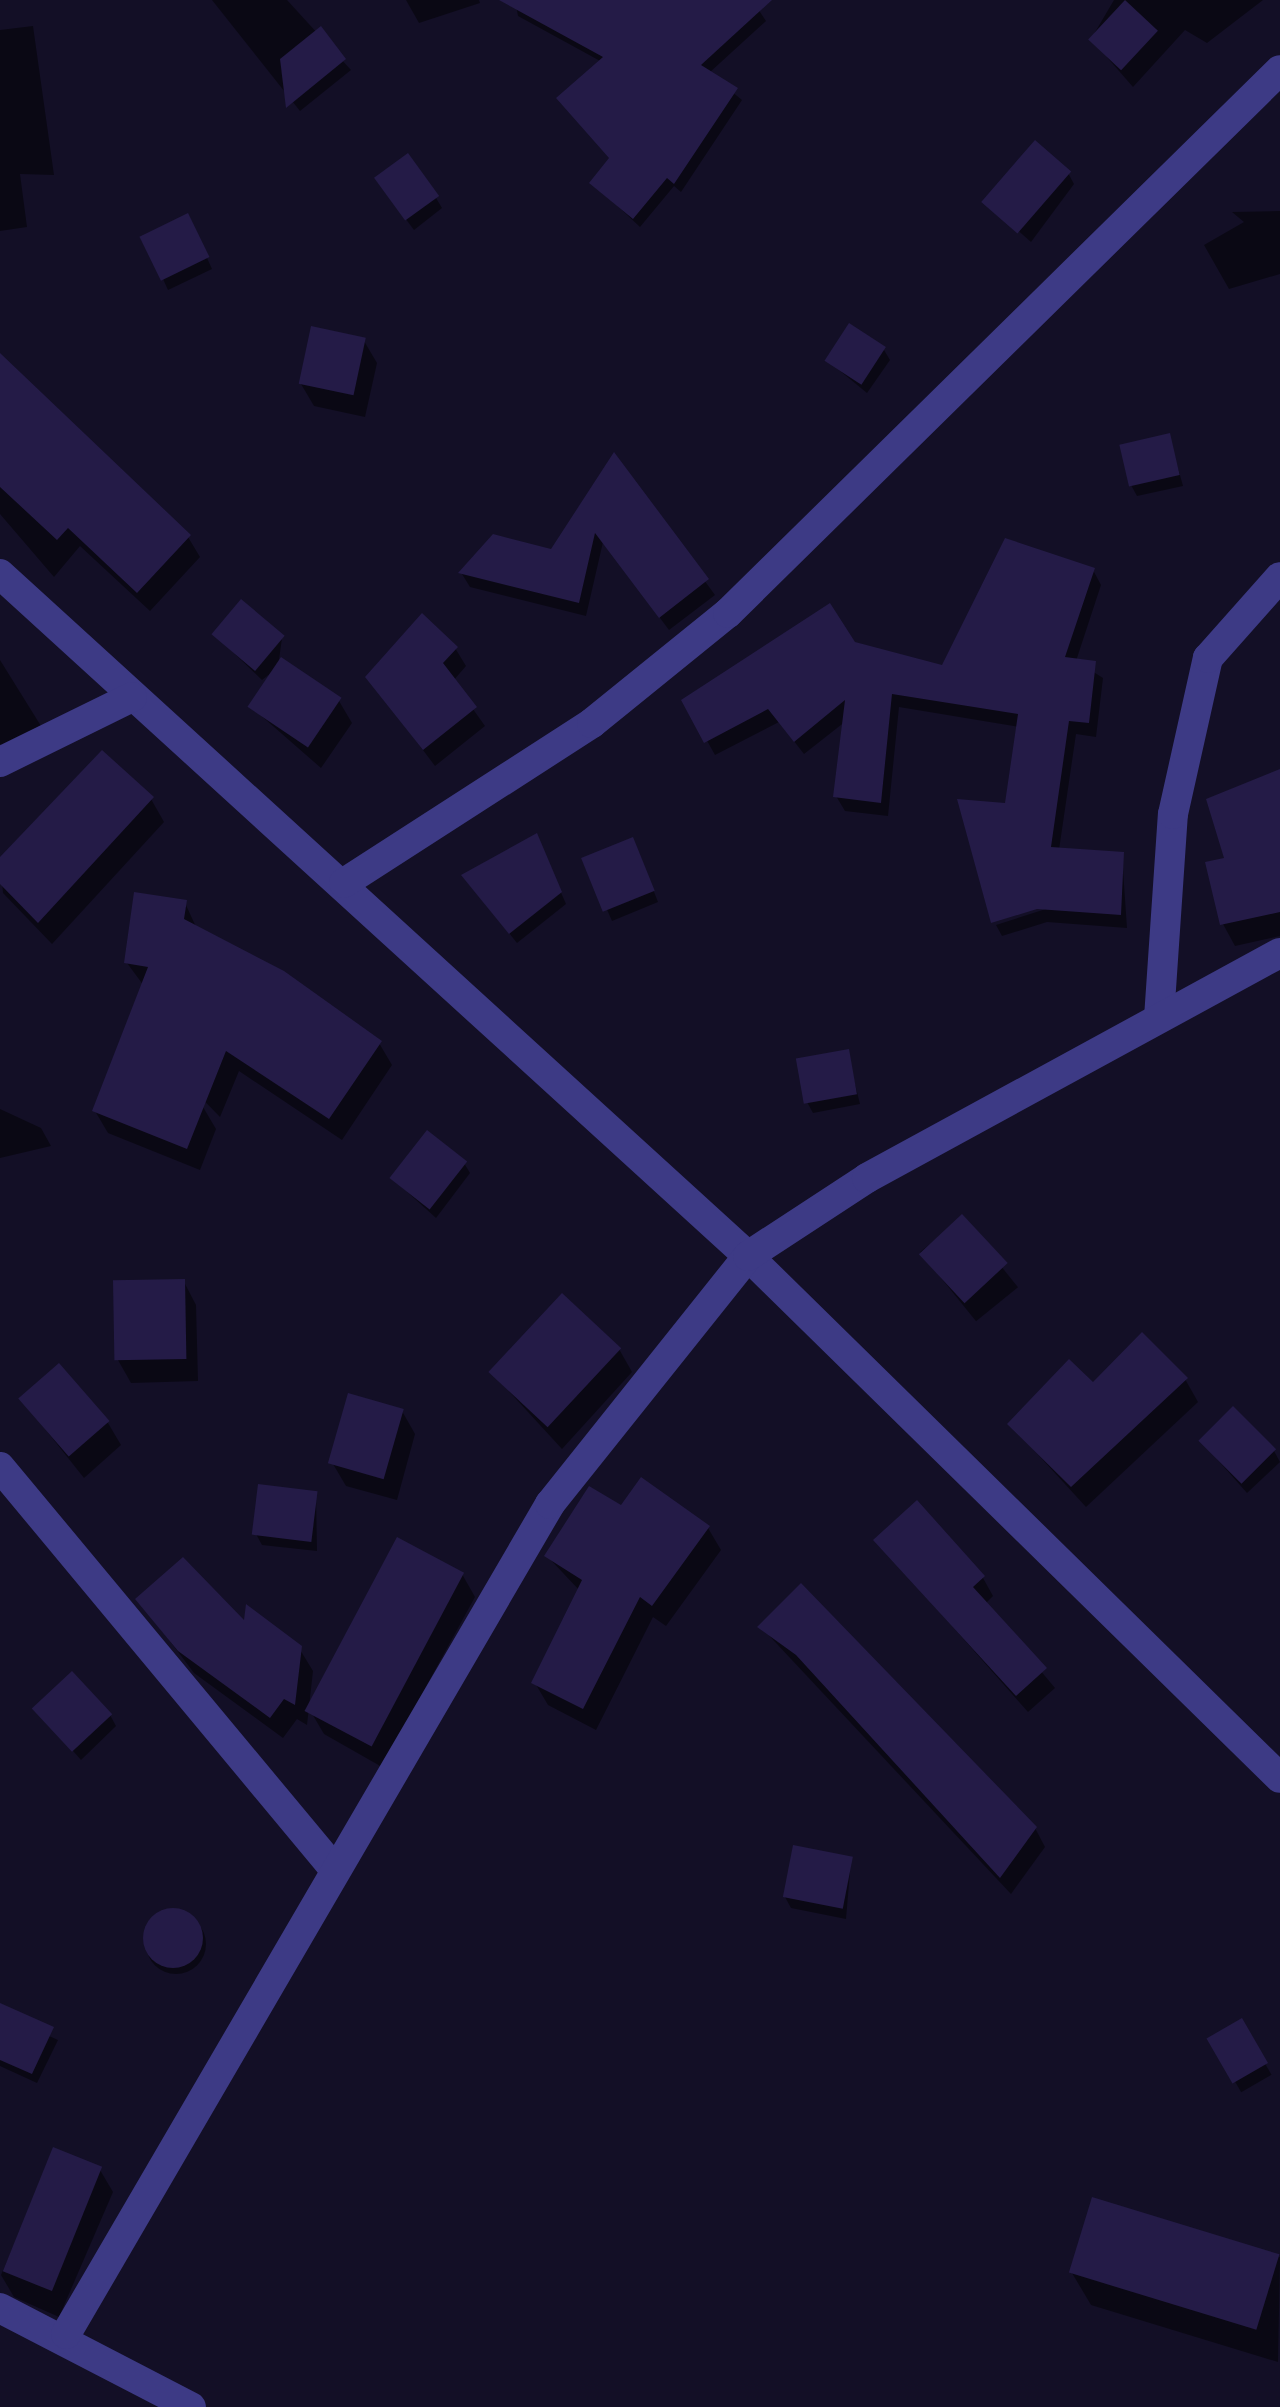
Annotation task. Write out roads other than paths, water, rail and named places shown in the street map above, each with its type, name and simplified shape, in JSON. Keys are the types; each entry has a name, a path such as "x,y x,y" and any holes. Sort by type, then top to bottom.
{"street":[{"path":"344,883 592,723 728,613 1280,70"},
{"path":"0,574 748,1256 1280,1778"},
{"path":"1159,1018 1173,814 1208,658 1280,577"},
{"path":"0,762 132,697"},
{"path":"66,2333 334,1870 411,1759 550,1504 748,1256 1280,953"},
{"path":"0,1467 334,1870"},
{"path":"0,2308 66,2333 191,2407"}]}
